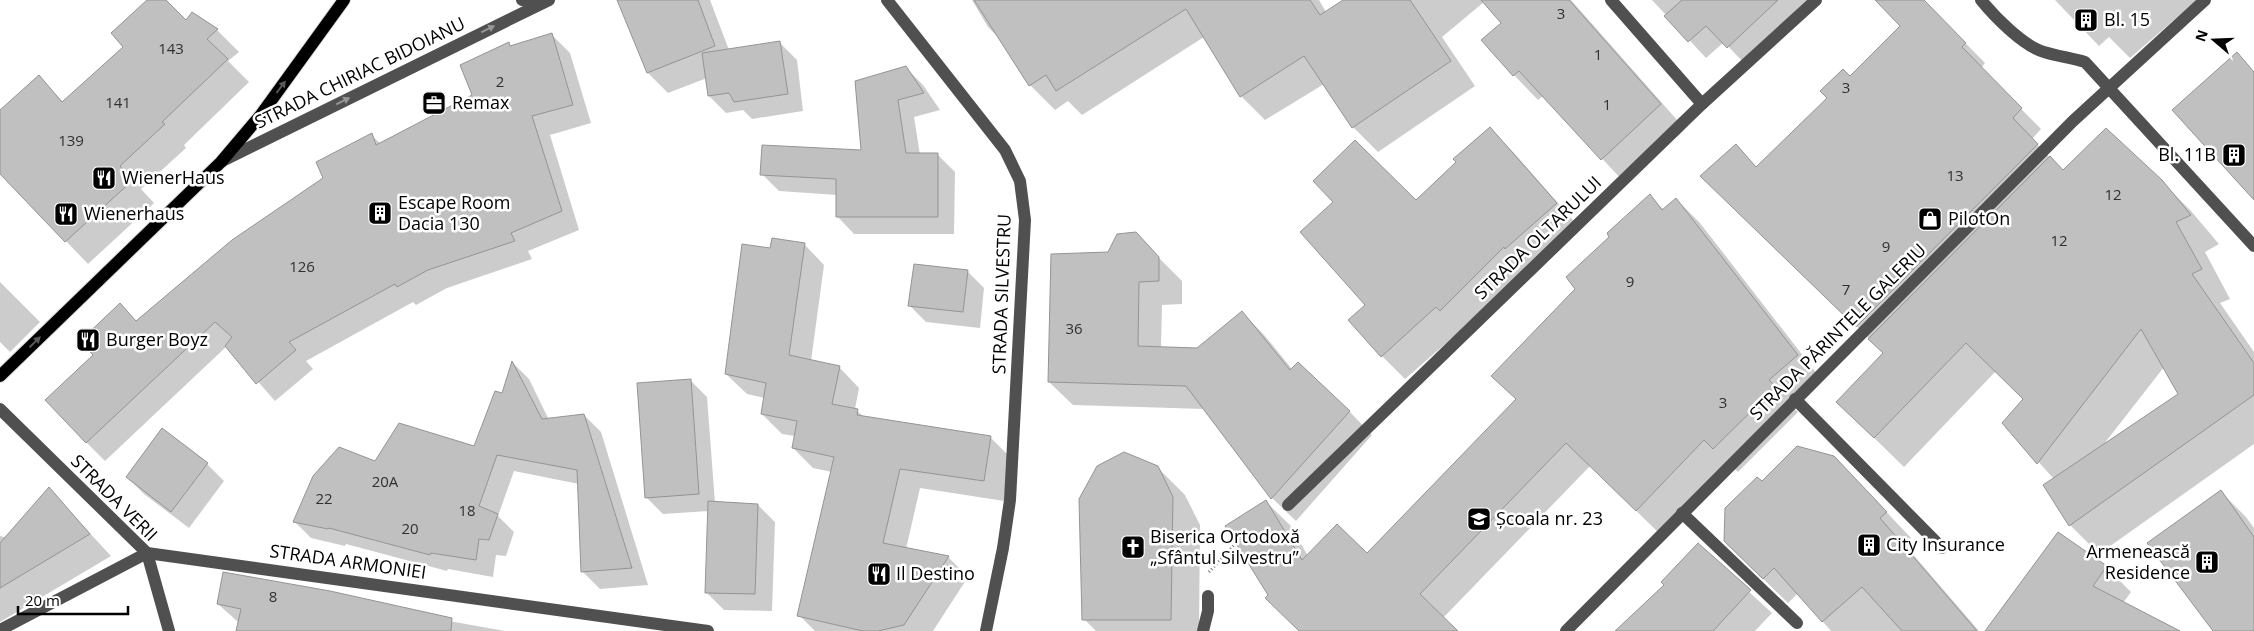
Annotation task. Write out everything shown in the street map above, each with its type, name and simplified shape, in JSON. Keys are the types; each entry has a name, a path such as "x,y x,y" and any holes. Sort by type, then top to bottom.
{"main road":[{"path":"0,376 221,162 260,116 344,0"}],"street":[{"name":"STRADA CHIRIAC BIDOIANU","path":"522,0 546,2"},
{"name":"STRADA SILVESTRU","path":"887,0 1005,150 1020,181 1026,220 1010,500 1003,548 986,631"},
{"path":"1611,0 1702,104"},
{"name":"STRADA OLTARULUI","path":"1288,505 1702,104 1816,0"},
{"path":"1981,0 2020,37 2042,51 2085,62 2254,246"},
{"name":"STRADA PĂRINTELE GALERIU","path":"1566,631 1795,399 2109,88 2205,0"},
{"name":"STRADA CHIRIAC BIDOIANU","path":"221,162 546,2"},
{"path":"1795,399 1942,548"},
{"name":"STRADA VERII","path":"0,409 147,553 169,631"},
{"path":"1682,513 1797,624"},
{"path":"0,630 147,553"},
{"name":"STRADA ARMONIEI","path":"147,553 708,631"},
{"path":"1203,631 1208,611 1208,596"}],"path":[{"path":"1208,596 1205,576 1236,543"}],"building":[{"path":"147,0 166,0 186,20 192,12 218,29 207,39 228,59 162,122 165,124 120,166 133,180 65,242 0,174 0,110 39,75 62,102 123,47 111,33"},
{"path":"617,0 698,0 715,46 647,73"},
{"path":"974,0 1310,0 1320,15 1343,0 1410,0 1451,61 1352,128 1304,56 1240,97 1186,9 1056,91 1046,75 1029,86"},
{"path":"1481,0 1569,0 1661,104 1601,160 1519,71 1513,76 1481,40 1501,23"},
{"path":"1682,0 1778,0 1727,48 1706,26 1688,42 1664,16"},
{"path":"1875,0 1924,0 1966,43 1962,47 2022,108 2013,118 2038,144 1856,327 1700,176 1736,144 1756,167 1827,98 1820,91 1843,69 1850,76 1900,26"},
{"path":"552,33 573,105 532,116 562,211 511,233 515,241 428,270 397,287 395,284 289,342 296,350 256,384 225,346 232,337 215,322 86,443 45,400 93,355 80,341 120,303 136,321 232,240 323,178 316,162 372,133 376,145 472,95 460,65 509,42 510,46"},
{"path":"780,41 788,94 734,102 729,93 708,96 702,53"},
{"name":"Bl. 11B","path":"2237,52 2254,72 2254,200 2172,110"},
{"path":"906,66 924,93 898,100 906,153 938,153 938,217 836,217 836,179 760,175 762,145 861,150 855,81"},
{"path":"1490,127 1557,203 1505,249 1504,247 1440,311 1436,307 1381,357 1348,320 1365,305 1300,232 1333,202 1313,181 1355,140 1416,200 1456,162 1453,159"},
{"path":"2106,128 2162,180 2191,215 2176,222 2202,269 2192,274 2254,363 2254,395 2069,526 2043,485 2178,394 2141,329 2037,464 2002,423 2023,399 1966,343 1874,438 1836,402 1883,353 1868,339 2050,156 2063,170"},
{"path":"1650,194 1662,210 1676,198 1798,355 1769,380 1776,387 1713,449 1704,440 1636,511 1566,443 1420,594 1458,631 1299,631 1265,598 1268,595 1225,526 1266,500 1302,560 1337,524 1367,553 1516,399 1491,376 1575,289 1566,277 1609,237 1607,233"},
{"path":"1136,232 1159,257 1159,281 1139,282 1138,346 1197,348 1242,311 1290,370 1298,362 1350,411 1271,499 1186,386 1048,382 1051,254 1108,252 1117,234"},
{"path":"772,238 805,243 789,355 840,366 832,404 858,409 857,415 991,436 984,481 900,469 883,543 949,556 904,625 878,631 863,631 797,616 834,457 792,448 797,421 761,414 766,383 725,374 742,244 770,248"},
{"path":"914,264 968,270 963,312 908,306"},
{"path":"512,361 542,419 584,414 632,568 581,572 577,470 497,455 479,506 498,514 489,540 479,539 476,560 431,553 430,555 329,528 293,522 313,476 339,447 375,461 399,423 474,446 495,391 502,393"},
{"path":"691,379 699,494 645,498 637,383"},
{"path":"162,428 208,463 171,512 126,477"},
{"path":"1797,446 1834,456 1887,512 1880,518 1977,631 1902,631 1862,587 1822,622 1774,568 1763,579 1724,541 1725,508 1757,477 1762,481"},
{"path":"1124,452 1158,466 1173,497 1171,620 1082,620 1079,499 1097,466"},
{"path":"49,487 90,534 0,588 0,543"},
{"name":"Armenească Residence","path":"2221,490 2254,537 2254,631 2213,631 2147,543"},
{"path":"708,501 758,504 755,594 705,593"},
{"name":"City Insurance","path":"2058,532 2107,566 2093,586 2180,631 1985,631"},
{"path":"1698,543 1751,590 1713,631 1615,631 1664,585 1661,582"},
{"path":"223,572 330,591 452,618 451,631 236,631 241,609 217,604"}],"place":[{"name":"Bl. 15","path":"2086,20"},
{"name":"Remax","path":"434,103"},
{"name":"Bl. 11B","path":"2234,155"},
{"name":"WienerHaus","path":"104,178"},
{"name":"Escape Room Dacia 130","path":"380,213"},
{"name":"Wienerhaus","path":"66,214"},
{"name":"PilotOn","path":"1930,219"},
{"name":"Burger Boyz","path":"88,340"},
{"name":"Școala nr. 23","path":"1479,519"},
{"name":"City Insurance","path":"1869,545"},
{"name":"Biserica Ortodoxă „Sfântul Silvestru”","path":"1133,547"},
{"name":"Armenească Residence","path":"2207,562"},
{"name":"Il Destino","path":"879,574"}]}
